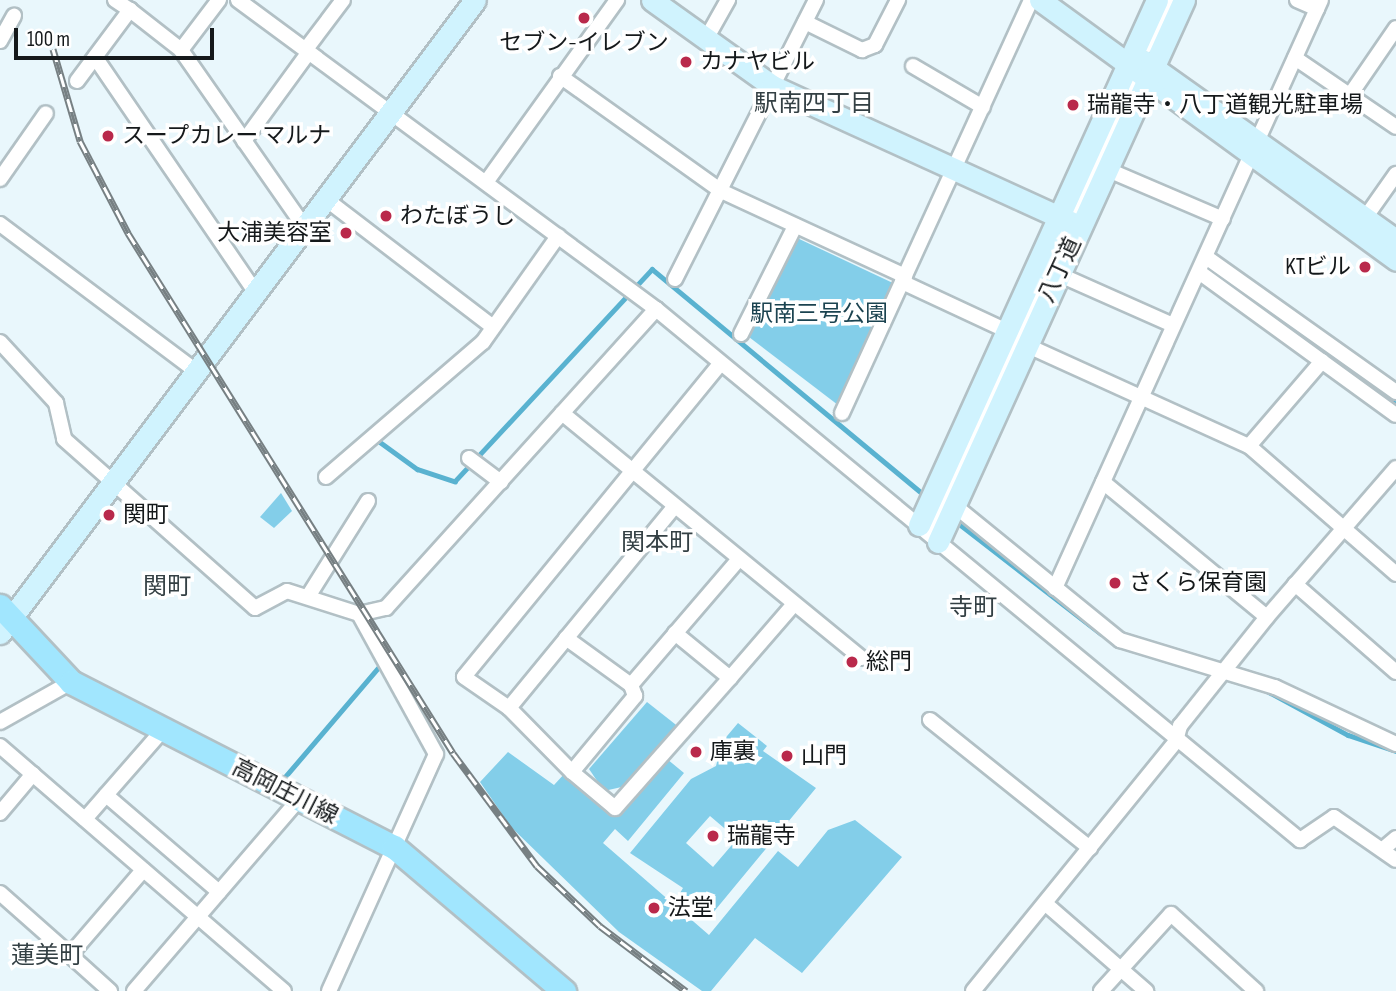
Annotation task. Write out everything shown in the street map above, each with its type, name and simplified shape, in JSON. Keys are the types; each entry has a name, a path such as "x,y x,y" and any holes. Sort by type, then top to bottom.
{"main road":[{"name":"高岡庄川線","path":"4,619 71,682 162,731 394,847 564,991"}],"street":[{"path":"115,0 181,50 305,228"},
{"path":"181,50 219,0"},
{"path":"238,0 392,115 487,181 656,309 1176,735 1300,840 1334,817 1396,860"},
{"path":"244,141 343,0"},
{"path":"4,619 197,372 392,115 475,0"},
{"path":"487,181 617,0"},
{"path":"652,0 772,86 1080,227"},
{"path":"706,38 728,0"},
{"path":"676,279 816,0"},
{"path":"805,22 862,50 875,45 898,0"},
{"path":"842,413 1031,0"},
{"path":"1040,0 1140,66 1257,149 1396,240"},
{"path":"1065,0 1140,66"},
{"name":"八丁道","path":"928,533 955,506 1106,169 1140,66 1157,0"},
{"path":"928,533 1169,0"},
{"name":"八丁道","path":"928,533 1007,331 1060,217 1140,66 1184,0"},
{"path":"1055,587 1173,325 1257,149 1319,4 1297,0"},
{"path":"77,81 130,10"},
{"path":"0,41 14,16"},
{"path":"1350,95 1396,29"},
{"path":"94,57 257,293"},
{"path":"1295,58 1396,127"},
{"path":"913,66 983,107"},
{"path":"560,76 721,191 1007,331"},
{"path":"0,179 46,113"},
{"path":"1257,149 1396,260"},
{"path":"1106,169 1223,219"},
{"path":"1365,218 1396,174"},
{"path":"327,200 492,326"},
{"path":"0,224 197,372"},
{"path":"741,334 795,226"},
{"path":"326,477 483,342 558,236"},
{"path":"1206,257 1396,392"},
{"path":"1199,272 1396,415"},
{"path":"1058,274 1173,325"},
{"path":"0,342 56,403 64,439 256,608 286,591 309,595 359,614 386,608 656,309"},
{"path":"1026,345 1249,446 1396,574"},
{"path":"1249,446 1322,361"},
{"path":"720,364 464,677 509,708 572,772 615,808 794,604"},
{"path":"562,414 861,658"},
{"path":"469,458 501,482"},
{"path":"973,991 1090,848 1266,617 1396,468"},
{"path":"1104,482 1266,617"},
{"path":"309,595 368,501"},
{"path":"955,506 1121,640 1226,669 1396,744"},
{"path":"509,708 674,507"},
{"path":"631,685 738,560"},
{"path":"1295,584 1396,672"},
{"path":"333,989 436,754 359,614"},
{"path":"675,633 730,678"},
{"path":"566,638 631,685 635,696 572,772"},
{"path":"0,722 71,682"},
{"path":"930,720 1090,848"},
{"path":"85,819 162,731"},
{"path":"0,746 284,991"},
{"path":"0,813 33,774"},
{"path":"106,795 219,892"},
{"path":"134,991 299,799"},
{"path":"1383,849 1396,838"},
{"path":"70,955 143,870"},
{"path":"0,893 110,991"},
{"path":"1046,904 1146,991"},
{"path":"1101,991 1171,914 1256,991"}],"green space":[{"name":"駅南三号公園","path":"795,237 895,284 838,405 745,334"},
{"path":"281,493 292,511 274,528 260,517"},
{"path":"647,702 680,728 626,786 604,791 589,769"},
{"path":"738,723 767,746 763,751 816,788 707,920 680,893 683,888 630,853 691,779 716,766 722,742","holes":["710,816 737,839 713,867 686,843"]},
{"path":"508,752 554,785 566,772 615,815 667,759 684,773 628,841 615,829 603,843 709,935 778,851 798,867 828,830 855,820 902,857 802,973 755,938 711,991 702,991 619,932 511,827 480,782"}],"waterway":[{"path":"380,442 417,469 455,481 652,269 925,496"},
{"path":"1212,271 1396,404"},
{"path":"953,519 1101,634"},
{"path":"284,778 383,662"},
{"path":"1267,691 1348,735 1396,751"},
{"path":"1007,938 1107,815"}],"railway":[{"path":"53,49 80,141 128,233 453,753 537,866 600,926 686,991"}],"place":[{"name":"セブン-イレブン","path":"584,18"},
{"name":"カナヤビル","path":"686,62"},
{"name":"瑞龍寺・八丁道観光駐車場","path":"1073,105"},
{"name":"スープカレー マルナ","path":"108,136"},
{"name":"わたぼうし","path":"386,216"},
{"name":"大浦美容室","path":"346,233"},
{"name":"KTビル","path":"1365,267"},
{"name":"関町","path":"109,515"},
{"name":"さくら保育園","path":"1115,583"},
{"name":"総門","path":"852,662"},
{"name":"庫裏","path":"696,752"},
{"name":"山門","path":"787,756"},
{"name":"瑞龍寺","path":"713,836"},
{"name":"法堂","path":"654,908"}],"district":[{"name":"駅南四丁目","path":"814,104"},
{"name":"関本町","path":"657,543"},
{"name":"関町","path":"167,587"},
{"name":"寺町","path":"973,608"},
{"name":"蓮美町","path":"47,956"}]}
